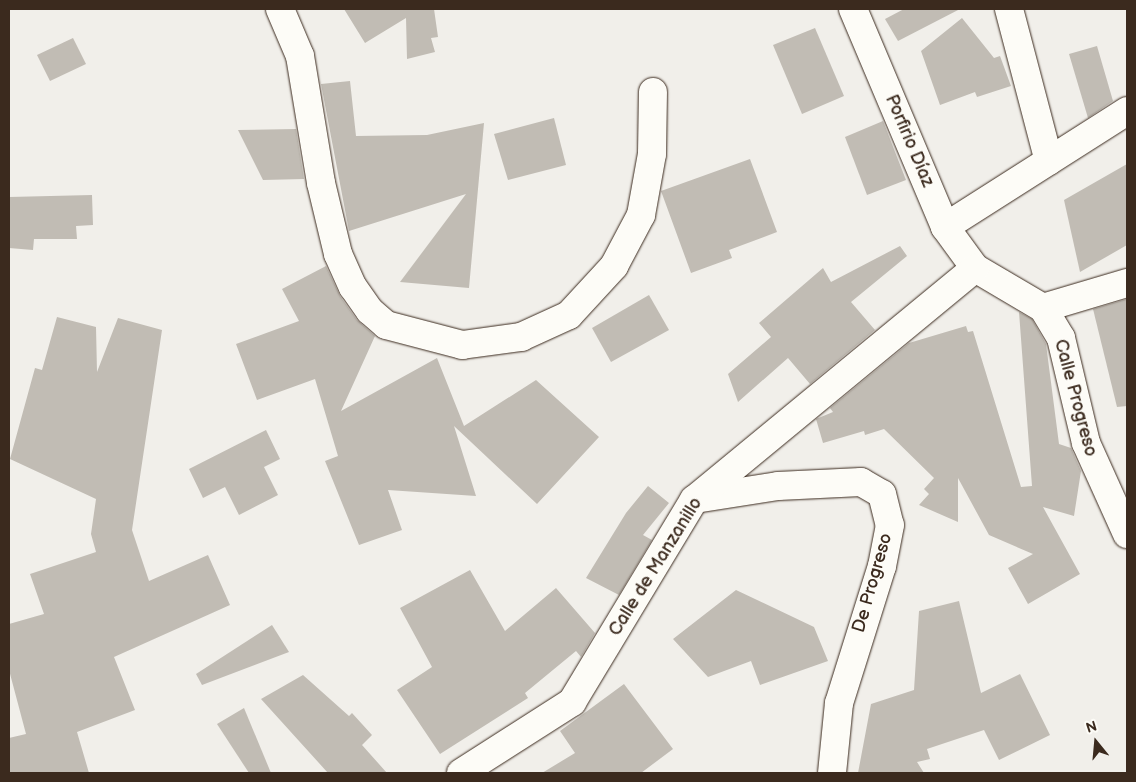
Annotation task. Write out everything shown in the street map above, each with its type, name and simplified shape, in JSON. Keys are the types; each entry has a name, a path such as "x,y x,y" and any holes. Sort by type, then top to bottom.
{"street":[{"path":"280,9 300,56 321,183 338,254 353,287 370,311 386,325 462,345 521,337 569,315 614,266 641,215 652,154 653,92"},
{"name":"Porfirio Díaz","path":"853,9 945,226 975,268"},
{"path":"1009,9 1049,161"},
{"path":"945,226 1127,111"},
{"name":"Calle Progreso","path":"975,268 1043,308 1061,338 1095,469 1120,506 1127,534"},
{"name":"Calle de Manzanillo","path":"461,773 572,702 694,500 975,268"},
{"path":"1043,308 1127,283"},
{"name":"De Progreso","path":"694,500 778,486 861,482 882,494 890,524 882,566 840,703 832,773"}],"building":[{"path":"344,9 434,9 438,37 431,38 435,52 407,59 406,18 365,43"},
{"path":"904,9 960,9 898,41 885,19"},
{"path":"962,18 994,58 1000,56 1011,86 977,97 975,92 940,105 921,51"},
{"path":"815,28 844,96 802,114 773,45"},
{"path":"73,38 86,64 50,81 37,55"},
{"path":"1097,46 1113,101 1088,118 1069,54"},
{"path":"350,81 356,136 427,135 484,123 469,288 400,282 466,194 349,231 321,84"},
{"path":"554,118 566,165 508,180 494,134"},
{"path":"883,121 906,180 867,195 845,137"},
{"path":"296,129 304,179 263,180 238,130"},
{"path":"750,159 777,232 729,250 732,258 691,273 661,191"},
{"path":"1127,164 1127,245 1080,272 1064,200"},
{"path":"92,195 93,225 76,226 77,239 34,239 33,250 9,248 9,197"},
{"path":"900,246 907,256 851,302 875,330 810,384 788,358 738,402 728,374 771,337 759,323 823,268 831,282"},
{"path":"326,266 340,296 357,320 375,336 341,411 437,358 464,426 536,380 599,437 537,504 454,426 476,496 388,490 402,530 359,545 325,461 338,456 315,379 257,400 236,344 299,321 282,289"},
{"path":"649,295 669,330 611,362 592,328"},
{"path":"1127,299 1127,406 1117,407 1093,309"},
{"path":"1019,312 1032,319 1046,344 1059,444 1071,448 1081,471 1074,516 1043,507 1080,574 1028,604 1008,568 1033,554 989,535 958,478 958,522 919,505 929,494 924,489 934,478 884,429 865,435 864,431 823,443 816,419 833,412 830,408 909,343 966,326 968,332 973,331 1021,487 1032,486"},
{"path":"57,317 96,327 97,372 118,318 162,330 132,530 149,581 208,555 230,605 114,657 135,710 77,732 89,773 9,773 9,738 26,734 9,670 9,624 44,614 30,574 96,552 91,534 96,499 10,459 35,368 42,370"},
{"path":"266,430 280,459 264,467 278,495 239,515 225,487 203,498 189,469"},
{"path":"648,486 669,503 643,535 652,540 619,595 586,578 626,513"},
{"path":"470,570 505,631 556,588 595,633 581,657 576,651 525,693 528,698 440,754 397,690 432,667 400,608"},
{"path":"736,590 814,627 828,661 760,685 751,661 708,677 673,639"},
{"path":"959,601 981,693 1020,674 1050,735 999,760 984,730 927,749 930,759 917,762 924,773 858,773 871,704 914,690 919,611"},
{"path":"272,625 289,652 202,685 196,674"},
{"path":"303,675 349,716 352,713 372,735 362,745 387,773 328,773 261,699"},
{"path":"624,684 673,749 641,773 542,773 575,753 560,731"},
{"path":"244,708 271,773 249,773 217,724"}]}
